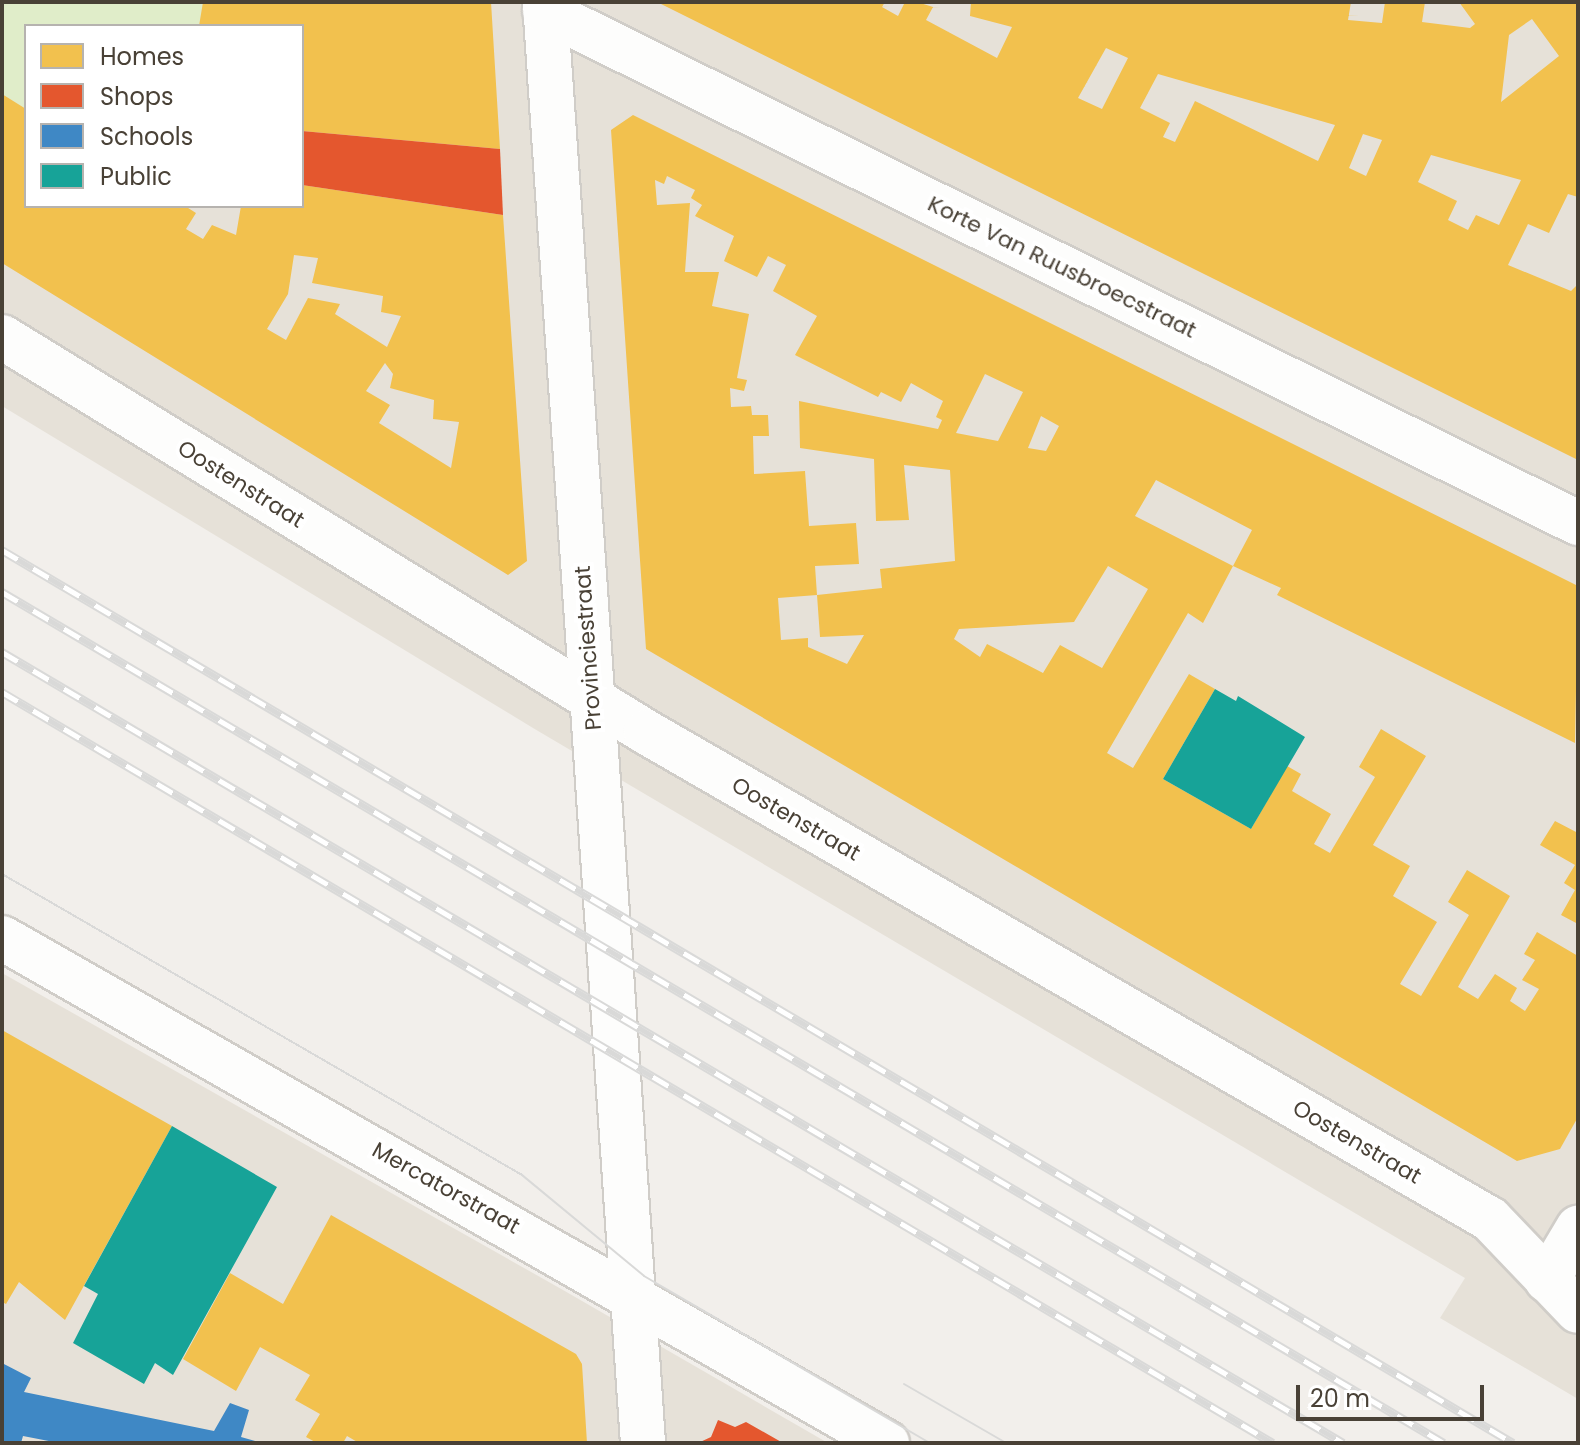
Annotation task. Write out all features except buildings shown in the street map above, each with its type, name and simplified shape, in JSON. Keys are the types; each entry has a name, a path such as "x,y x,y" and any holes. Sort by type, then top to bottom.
{"street":[{"name":"Korte Van Ruusbroecstraat","path":"545,7 1578,523"},
{"name":"Provinciestraat","path":"545,7 643,1443"},
{"name":"Oostenstraat","path":"2,337 593,700 1490,1219 1578,1311"},
{"name":"Mercatorstraat","path":"2,938 633,1294 887,1443"},
{"path":"1547,1280 1578,1228"}],"shaded area":[{"path":"2,2 1578,2 1578,1399 1440,1318 1465,1278 533,728 2,406"},
{"path":"2,973 563,1290 828,1443 2,1443"}],"green space":[{"path":"2,2 203,2 199,24 24,24 24,108 2,94"}],"tram line":[{"path":"2,874 522,1175 644,1276 930,1443"},
{"path":"904,1384 1006,1443"}],"railway":[{"path":"2,550 1513,1443"},
{"path":"2,592 1444,1443"},
{"path":"2,652 1343,1443"},
{"path":"2,692 1273,1443"}]}
